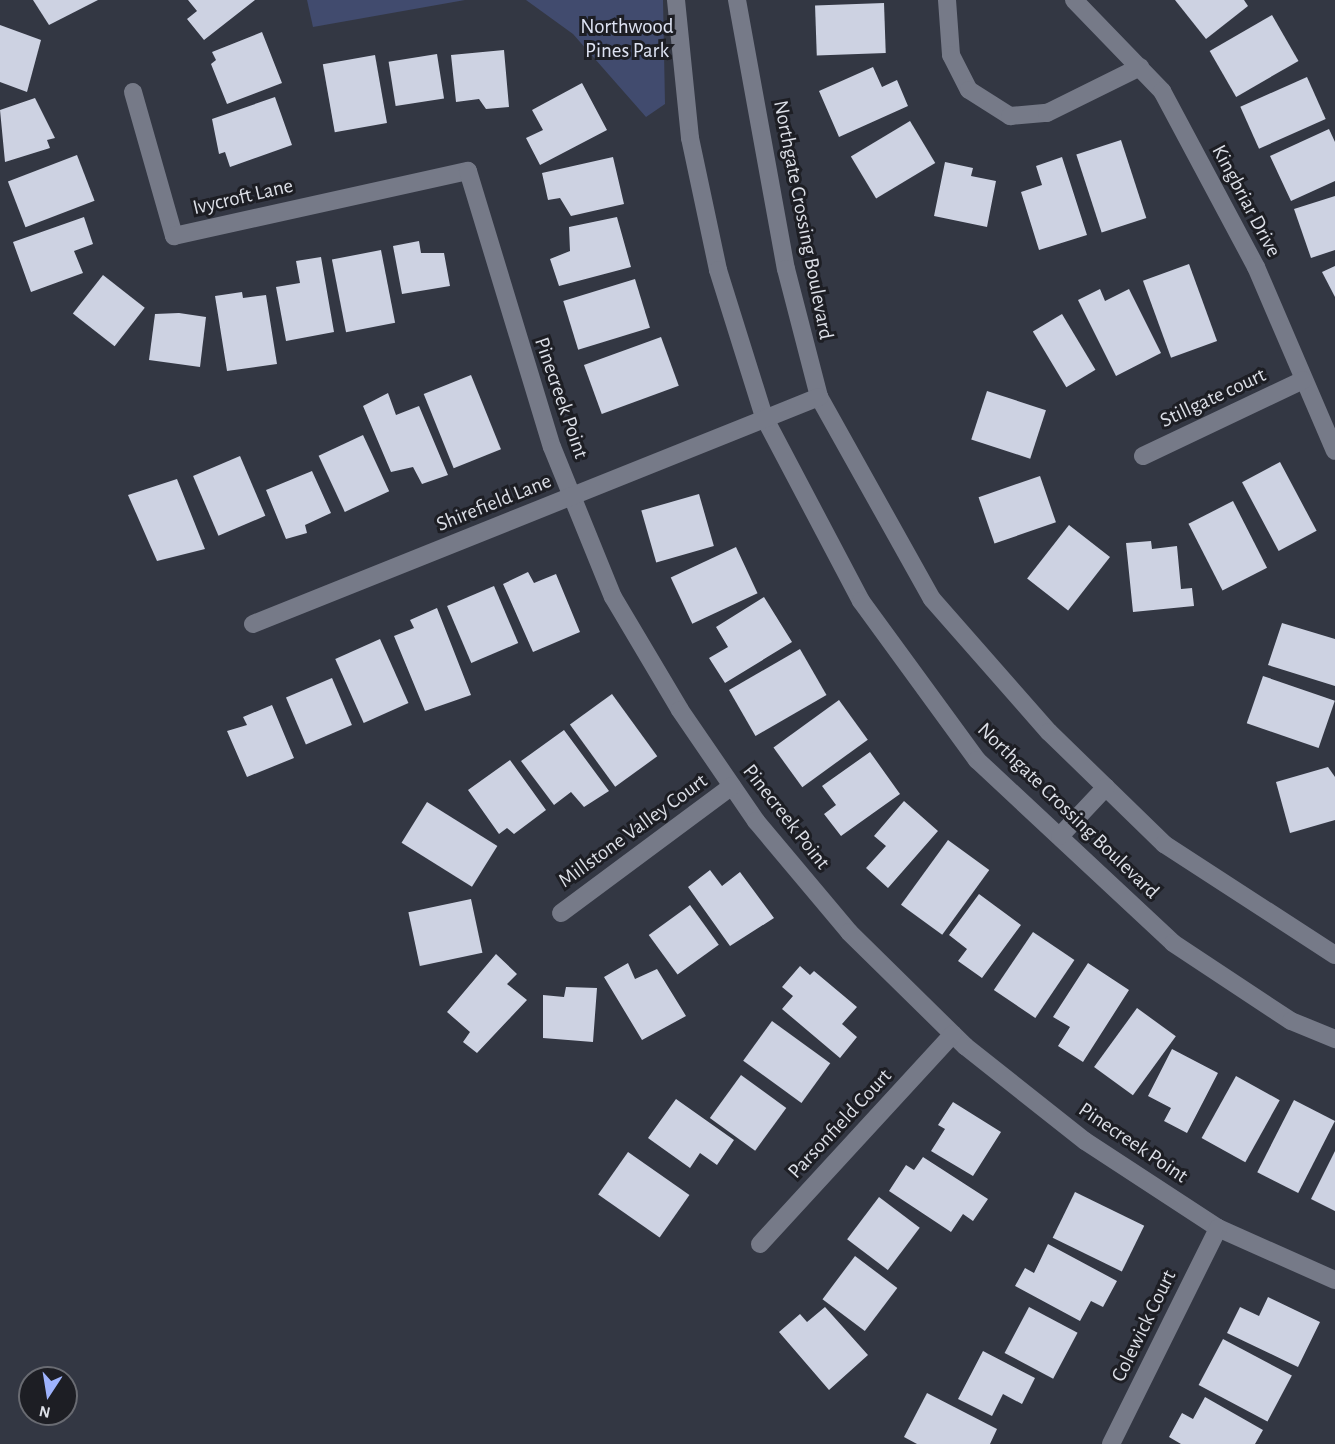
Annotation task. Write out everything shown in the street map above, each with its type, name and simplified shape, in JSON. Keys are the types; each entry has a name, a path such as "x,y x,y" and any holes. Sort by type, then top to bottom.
{"street":[{"name":"Northgate Crossing Boulevard","path":"676,0 699,192 764,417 820,531 905,668 977,760 1173,943 1291,1022 1335,1039"},
{"name":"Northgate Crossing Boulevard","path":"737,0 786,269 819,397 932,599 1049,732 1164,844 1335,955"},
{"path":"948,0 951,55 969,90 1010,116 1047,113 1140,67"},
{"name":"Kingbriar Drive","path":"1074,0 1162,91 1256,267 1335,451"},
{"name":"Ivycroft Lane","path":"133,92 174,236 468,171"},
{"name":"Pinecreek Point","path":"468,171 523,356 572,496 613,597 732,786 849,932 954,1034 1085,1141 1218,1228 1335,1280"},
{"name":"Stillgate court","path":"1143,456 1303,380"},
{"name":"Shirefield Lane","path":"253,624 764,417 819,397"},
{"name":"Millstone Valley Court","path":"561,913 732,786"},
{"path":"1060,836 1106,787"},
{"name":"Parsonfield Court","path":"760,1244 954,1034"},
{"name":"Colewick Court","path":"1111,1444 1218,1228"}],"green space":[{"path":"307,0 465,0 313,27"},
{"name":"Northwood Pines Park","path":"526,0 663,0 665,104 646,117 573,34"}],"building":[{"path":"33,0 98,0 49,25"},
{"path":"188,0 255,0 204,40 187,19 197,11"},
{"path":"1175,0 1244,0 1248,6 1206,39"},
{"path":"884,3 886,53 817,55 815,5"},
{"path":"1272,15 1298,61 1236,97 1210,51"},
{"path":"0,25 41,40 27,92 0,82"},
{"path":"262,32 282,83 227,104 211,64 216,60 212,52"},
{"path":"504,50 509,107 486,109 479,99 456,102 451,55"},
{"path":"437,54 444,98 396,106 389,62"},
{"path":"375,55 387,123 335,132 323,64"},
{"path":"873,67 882,87 897,80 908,106 839,137 819,91"},
{"path":"1307,77 1326,119 1259,149 1240,107"},
{"path":"582,83 607,130 540,165 526,138 543,130 532,110"},
{"path":"275,97 292,145 230,167 225,152 219,154 212,119"},
{"path":"35,98 55,138 47,140 50,148 5,162 0,110"},
{"path":"910,121 935,163 876,199 851,157"},
{"path":"1329,129 1335,142 1335,181 1291,201 1270,156"},
{"path":"1121,140 1146,218 1102,233 1076,155"},
{"path":"77,155 95,201 25,227 8,182"},
{"path":"613,157 624,204 571,216 560,198 548,200 542,173"},
{"path":"1062,157 1087,235 1039,250 1021,192 1042,185 1036,166"},
{"path":"945,162 973,168 971,176 996,181 987,227 934,216"},
{"path":"1335,196 1335,250 1311,258 1294,209"},
{"path":"84,217 93,244 74,251 83,273 31,292 13,242"},
{"path":"617,217 631,267 559,286 550,259 570,251 569,227"},
{"path":"419,241 421,253 444,253 450,286 402,294 393,246"},
{"path":"381,250 395,323 346,332 332,260"},
{"path":"321,257 334,332 286,341 276,287 300,283 296,261"},
{"path":"1189,264 1217,341 1171,358 1143,281"},
{"path":"1335,266 1335,297 1322,272"},
{"path":"103,275 145,308 115,346 73,314"},
{"path":"635,279 650,328 578,350 563,301"},
{"path":"1100,289 1105,301 1129,289 1161,353 1116,376 1078,300"},
{"path":"242,292 243,298 266,295 277,364 227,371 215,296"},
{"path":"179,313 206,317 200,367 149,360 155,314"},
{"path":"1062,314 1095,370 1066,387 1033,332"},
{"path":"661,337 679,386 602,414 584,365"},
{"path":"471,375 501,449 454,468 424,394"},
{"path":"987,391 1046,410 1030,459 971,440"},
{"path":"388,393 396,415 419,406 448,475 422,484 413,467 391,472 363,406"},
{"path":"363,435 389,491 345,512 319,456"},
{"path":"240,456 265,516 218,536 193,476"},
{"path":"1280,462 1317,531 1279,551 1242,482"},
{"path":"312,471 331,513 305,525 307,533 286,539 266,490"},
{"path":"1040,476 1056,522 994,543 979,497"},
{"path":"177,479 205,549 157,561 128,495"},
{"path":"699,494 714,546 656,562 641,511"},
{"path":"1233,501 1267,568 1222,591 1188,524"},
{"path":"1069,525 1110,557 1068,611 1027,579"},
{"path":"1151,541 1152,549 1177,546 1181,589 1192,588 1194,606 1133,612 1126,543"},
{"path":"736,547 758,593 692,624 671,577"},
{"path":"528,572 534,583 556,574 580,632 533,652 503,584"},
{"path":"494,586 518,643 471,663 447,606"},
{"path":"764,597 792,642 725,683 709,658 728,647 716,627"},
{"path":"437,608 471,695 425,711 394,636 414,628 410,620"},
{"path":"1282,623 1335,639 1335,686 1268,665"},
{"path":"380,639 408,703 364,723 335,659"},
{"path":"800,649 826,695 755,736 729,690"},
{"path":"1263,676 1335,701 1319,748 1247,723"},
{"path":"332,678 352,725 306,744 286,698"},
{"path":"612,694 657,756 615,787 570,725"},
{"path":"839,700 868,740 802,787 773,748"},
{"path":"272,705 294,758 247,777 227,731 247,725 243,717"},
{"path":"564,730 609,791 584,807 571,792 554,805 521,761"},
{"path":"870,752 900,794 841,836 824,814 836,805 822,786"},
{"path":"510,760 546,810 514,834 507,828 499,834 468,790"},
{"path":"1328,767 1335,777 1335,820 1290,833 1276,782"},
{"path":"904,801 938,831 888,888 866,868 886,846 874,836"},
{"path":"427,802 497,846 472,887 402,843"},
{"path":"948,840 989,870 942,935 901,905"},
{"path":"710,870 722,886 740,872 774,918 730,946 688,887"},
{"path":"979,894 1021,925 982,978 958,961 967,949 949,935"},
{"path":"471,899 482,953 420,966 408,912"},
{"path":"690,905 719,945 678,975 649,935"},
{"path":"1033,932 1074,960 1035,1018 994,990"},
{"path":"496,954 517,974 507,984 527,1000 477,1053 463,1042 470,1032 447,1012"},
{"path":"628,963 635,979 657,969 686,1016 642,1040 604,977"},
{"path":"1088,963 1129,990 1083,1062 1058,1046 1070,1027 1053,1017"},
{"path":"800,966 810,975 814,971 857,1007 842,1024 857,1037 840,1058 782,1009 793,996 782,987"},
{"path":"566,987 597,988 593,1042 543,1038 543,995 564,997"},
{"path":"1137,1008 1176,1036 1133,1095 1094,1067"},
{"path":"772,1021 830,1063 801,1103 743,1061"},
{"path":"1172,1049 1218,1073 1187,1133 1164,1121 1171,1108 1148,1096"},
{"path":"741,1075 786,1108 755,1151 710,1118"},
{"path":"1236,1076 1280,1100 1245,1162 1202,1138"},
{"path":"676,1099 734,1140 717,1165 700,1153 690,1168 648,1138"},
{"path":"1294,1100 1335,1121 1298,1193 1257,1172"},
{"path":"953,1102 1001,1132 973,1176 931,1151 945,1129 938,1125"},
{"path":"1335,1151 1335,1211 1311,1199"},
{"path":"628,1152 689,1195 660,1238 598,1195"},
{"path":"923,1157 988,1199 973,1221 963,1214 951,1232 889,1191 906,1165 914,1170"},
{"path":"1075,1192 1144,1226 1122,1272 1053,1238"},
{"path":"879,1197 920,1228 888,1270 847,1239"},
{"path":"1048,1244 1117,1281 1103,1307 1091,1301 1080,1321 1015,1286 1025,1268 1034,1273"},
{"path":"855,1256 897,1288 865,1331 823,1299"},
{"path":"1268,1297 1320,1322 1298,1367 1227,1333 1240,1307 1259,1316"},
{"path":"825,1307 868,1355 829,1390 779,1332 800,1314 807,1322"},
{"path":"1029,1307 1078,1333 1053,1379 1005,1353"},
{"path":"1223,1339 1292,1376 1267,1422 1199,1385"},
{"path":"983,1351 1035,1378 1022,1404 1003,1394 992,1416 958,1399"},
{"path":"927,1393 997,1429 990,1444 917,1444 904,1437"},
{"path":"1205,1397 1263,1430 1255,1444 1181,1444 1169,1437 1182,1413 1193,1419"}]}
